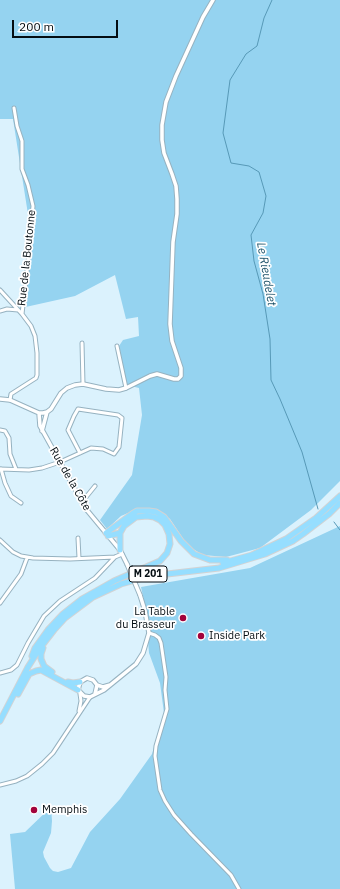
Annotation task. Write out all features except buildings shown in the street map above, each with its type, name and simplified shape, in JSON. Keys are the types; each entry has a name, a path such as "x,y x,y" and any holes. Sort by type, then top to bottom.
{"highway":[{"name":"M 201","path":"0,718 32,657 47,634 67,613 85,600 109,586 135,577 218,564 252,555 275,545 301,530 327,509 340,496"},
{"name":"M 201","path":"0,718 40,648 54,630 78,607 93,597 120,584 150,576 219,568 277,549 293,541 313,527 329,514 340,502"},
{"path":"107,534 132,514 144,510 156,512 164,517 188,549 202,557 210,560 223,560 252,555"},
{"path":"32,657 48,630 63,614 82,599 114,580 155,564 164,558 170,544 169,534 165,525 154,516 136,517 124,526 120,533 121,552"},
{"path":"107,534 120,533"},
{"path":"54,630 41,652 40,656 42,662 50,671 68,682 73,684 80,682"},
{"path":"0,718 8,709 30,674 36,671 41,670 79,692"}],"street":[{"path":"42,431 47,412 51,409 61,393 67,388 83,384 112,390 126,388 157,374 170,379 178,379 182,373 170,334 173,242 177,214 176,186 164,153 162,125 166,102 176,76 212,0"},
{"name":"Rue de la Boutonne","path":"14,108 17,126 22,141 22,169 33,206 22,314"},
{"path":"0,290 22,314 31,326 35,336 36,378 11,394 10,400"},
{"path":"0,312 7,309 18,310"},
{"path":"82,343 83,384"},
{"path":"117,346 126,388"},
{"path":"0,399 10,400 39,412 47,412"},
{"path":"21,503 11,496 1,469 42,468 60,462 80,453 91,448 103,449 114,454 119,447 122,418 118,415 78,409 68,430 80,453"},
{"name":"Rue de la Côte","path":"39,412 42,431 86,509 121,552 127,564 140,595 149,633"},
{"path":"0,430 4,431 9,438 10,454 16,469"},
{"path":"82,502 95,486"},
{"path":"78,538 79,558"},
{"path":"0,540 13,552 28,558 115,557"},
{"path":"0,673 11,670 17,665 44,616 60,601 95,578 121,552"},
{"path":"0,603 21,574 28,558"},
{"path":"0,785 22,778 42,764 53,752 79,711 84,707 90,697 104,690 129,670 141,657 147,644 149,633 155,635 159,638 161,643 166,677 165,690 167,710 156,746 155,756 160,790 174,815 231,875 239,889"},
{"path":"79,711 81,701 79,692 80,682 84,678 93,680 97,685 103,687 110,685"},
{"path":"95,694 97,685"},
{"path":"79,692 84,696 90,697"}],"shaded area":[{"path":"0,0 340,0 340,481 311,510 260,548 226,557 203,555 188,546 170,519 156,510 140,508 121,516 107,529 100,520 132,475 142,415 139,388 127,385 119,346 123,340 139,336 138,317 126,319 115,275 75,296 21,308 30,227 13,119 0,119"},
{"path":"340,526 340,889 15,889 10,834 25,832 51,807 51,833 43,852 44,857 53,871 58,872 71,868 90,832 120,799 152,754 164,713 160,683 149,653 145,605 141,587 250,568"}],"waterway":[{"name":"Le Rieudelet","path":"272,0 264,18 257,46 246,54 230,80 223,133 231,163 249,166 259,172 266,196 263,213 251,235 254,261 263,294 270,339 271,380 302,452 318,509"},
{"name":"Le Rieudelet","path":"334,522 340,530"}],"place":[{"name":"La Table du Brasseur","path":"183,618"},
{"name":"Inside Park","path":"201,636"},
{"name":"Memphis","path":"34,810"}]}
